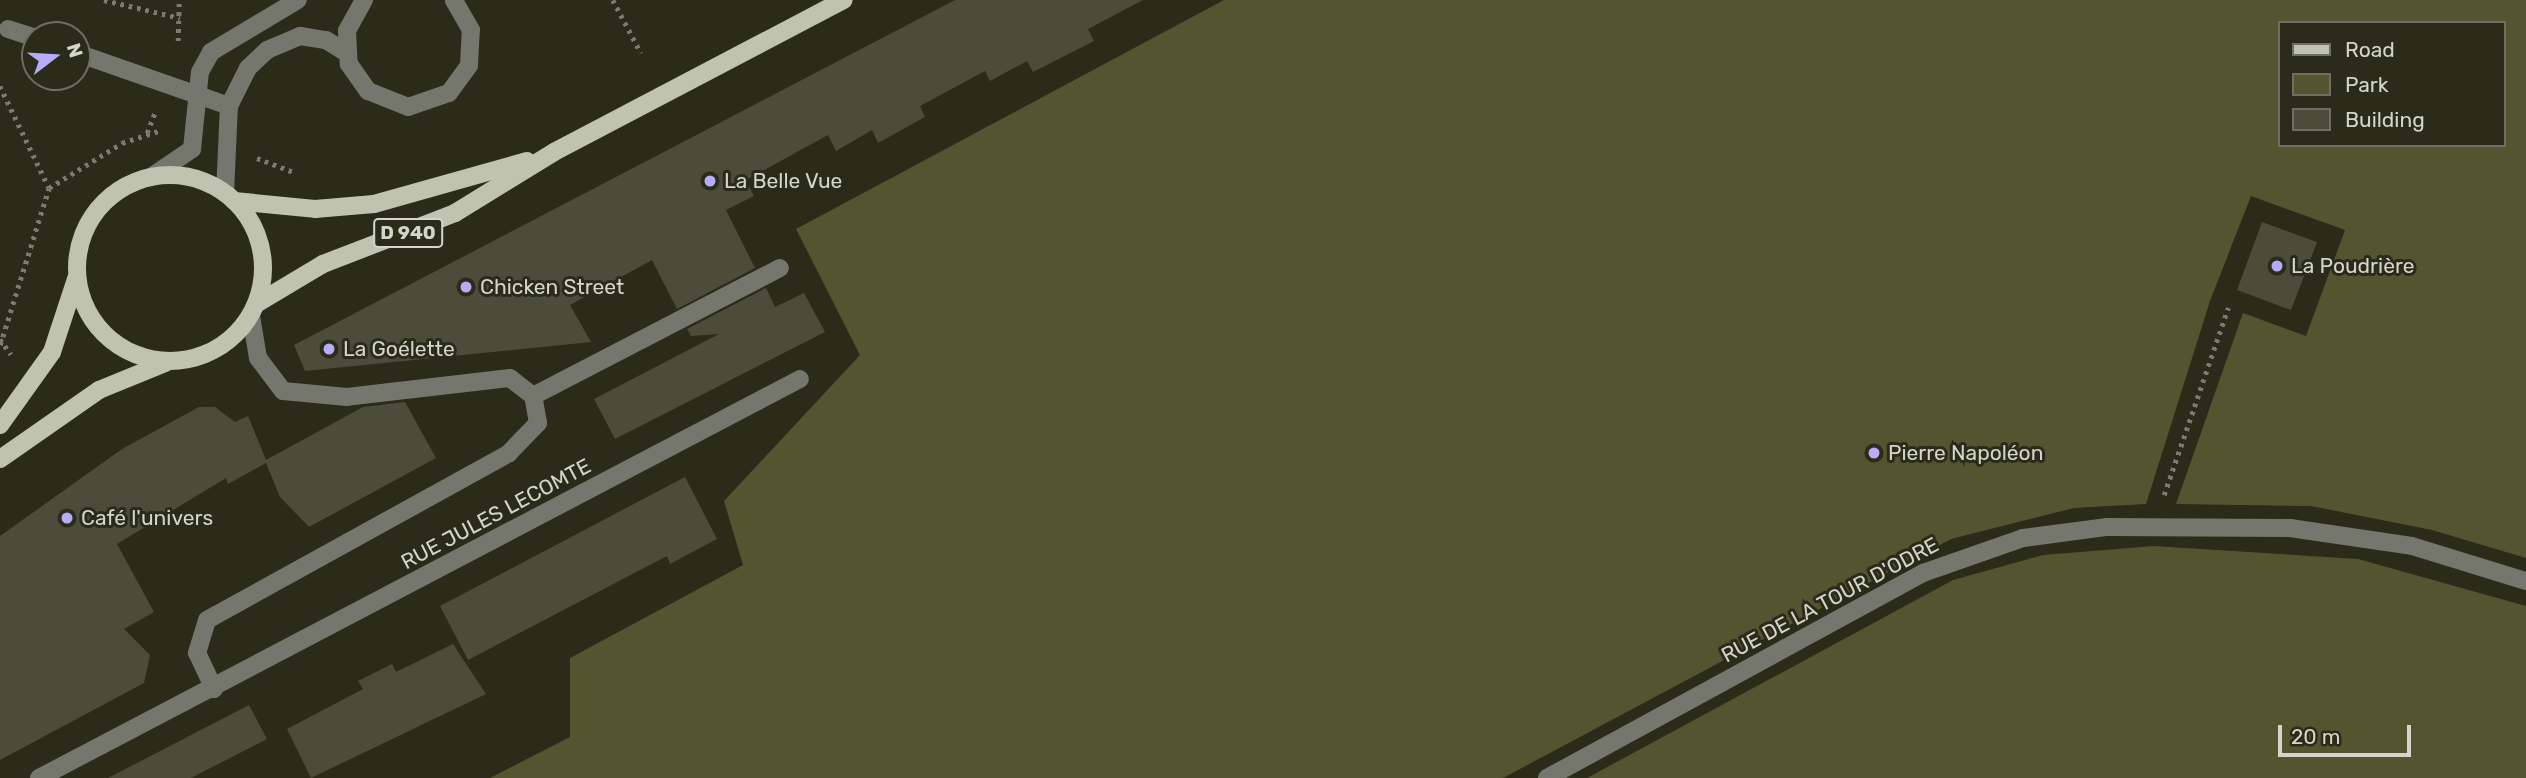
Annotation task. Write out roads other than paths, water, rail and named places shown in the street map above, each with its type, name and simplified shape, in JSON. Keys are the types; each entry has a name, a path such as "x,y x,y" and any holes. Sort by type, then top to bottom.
{"main road":[{"name":"D 940","path":"254,309 324,264 455,213 554,152 844,0"},
{"name":"D 940","path":"230,197 315,209 374,204 554,152"},
{"path":"0,425 52,352 77,276 82,238 96,212 116,192 151,177 186,176 230,197 261,249 254,309 216,349 169,361 83,399 0,459"},
{"path":"77,276 89,313 107,337 131,353 169,361"}],"street":[{"path":"151,177 192,149 197,96 211,52 298,0"},
{"path":"364,0 347,31 347,53 360,83 386,103 419,107 440,99 464,75 472,53 467,19 454,0"},
{"path":"8,29 21,33"},
{"path":"230,197 229,106 248,68 289,38 317,37 347,53"},
{"path":"91,58 229,106"},
{"path":"533,396 780,268"},
{"path":"214,689 197,653 207,620 523,445 538,423 533,396 519,381 497,378 347,397 292,395 262,367 254,309"},
{"name":"RUE JULES LECOMTE","path":"39,778 214,689 800,379"},
{"name":"RUE DE LA TOUR D'ODRE","path":"1546,778 1945,562 2048,533 2154,525 2355,535 2447,554 2526,582"}],"place":[{"name":"La Belle Vue","path":"710,181"},
{"name":"La Poudrière","path":"2277,266"},
{"name":"Chicken Street","path":"466,287"},
{"name":"La Goélette","path":"329,349"},
{"name":"Pierre Napoléon","path":"1874,453"},
{"name":"Café l'univers","path":"67,518"}]}
